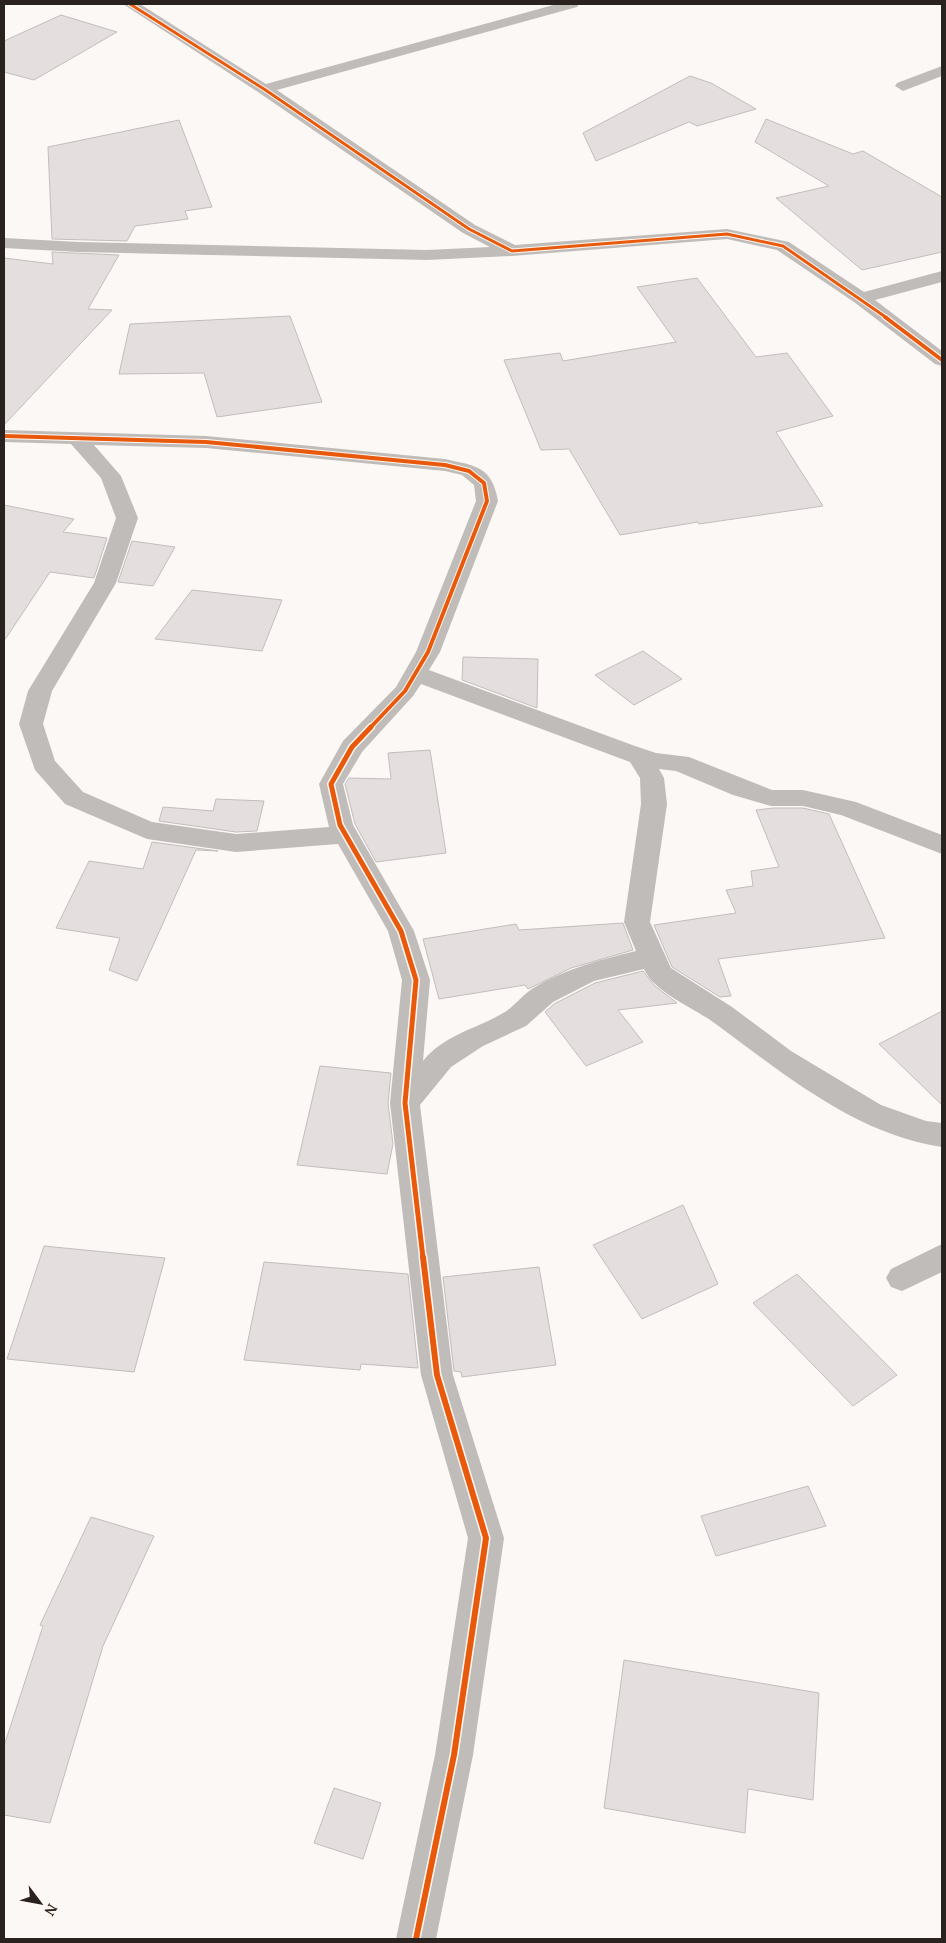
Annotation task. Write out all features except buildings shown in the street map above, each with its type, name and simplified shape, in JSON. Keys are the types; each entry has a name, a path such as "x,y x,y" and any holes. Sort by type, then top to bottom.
{"street":[{"path":"130,4 264,89 469,230 512,250"},
{"path":"264,89 572,4"},
{"path":"904,86 942,71"},
{"path":"4,243 79,248 417,255 727,234 783,246 861,298 942,360"},
{"path":"861,298 942,276"},
{"path":"4,436 206,442 445,465 469,471 484,483 487,502 428,652 405,691 352,747 331,784 340,825 401,931 416,980 405,1103 437,1375 486,1538 454,1755 416,1939"},
{"path":"78,438 111,476 127,518 105,583 40,691 30,724 44,764 74,798 147,830 236,843 345,835"},
{"path":"415,673 654,761 680,763 742,789 771,798 802,798 847,808 942,844"},
{"path":"639,756 652,778 654,804 636,922 660,974 722,1014 781,1059 870,1113 924,1132 942,1136"},
{"path":"405,1103 441,1059 473,1038 516,1020 543,994 586,974 653,957"},
{"path":"902,1278 942,1257"}],"cycle path":[{"path":"130,4 264,89 469,229 512,251 727,234 783,246 861,298 942,360"},
{"path":"4,436 206,442 445,465 469,471 484,483 487,501 428,652 405,691 352,747 331,784 340,825 401,931 416,980 405,1103 437,1375 486,1538 454,1755 416,1939"}]}
